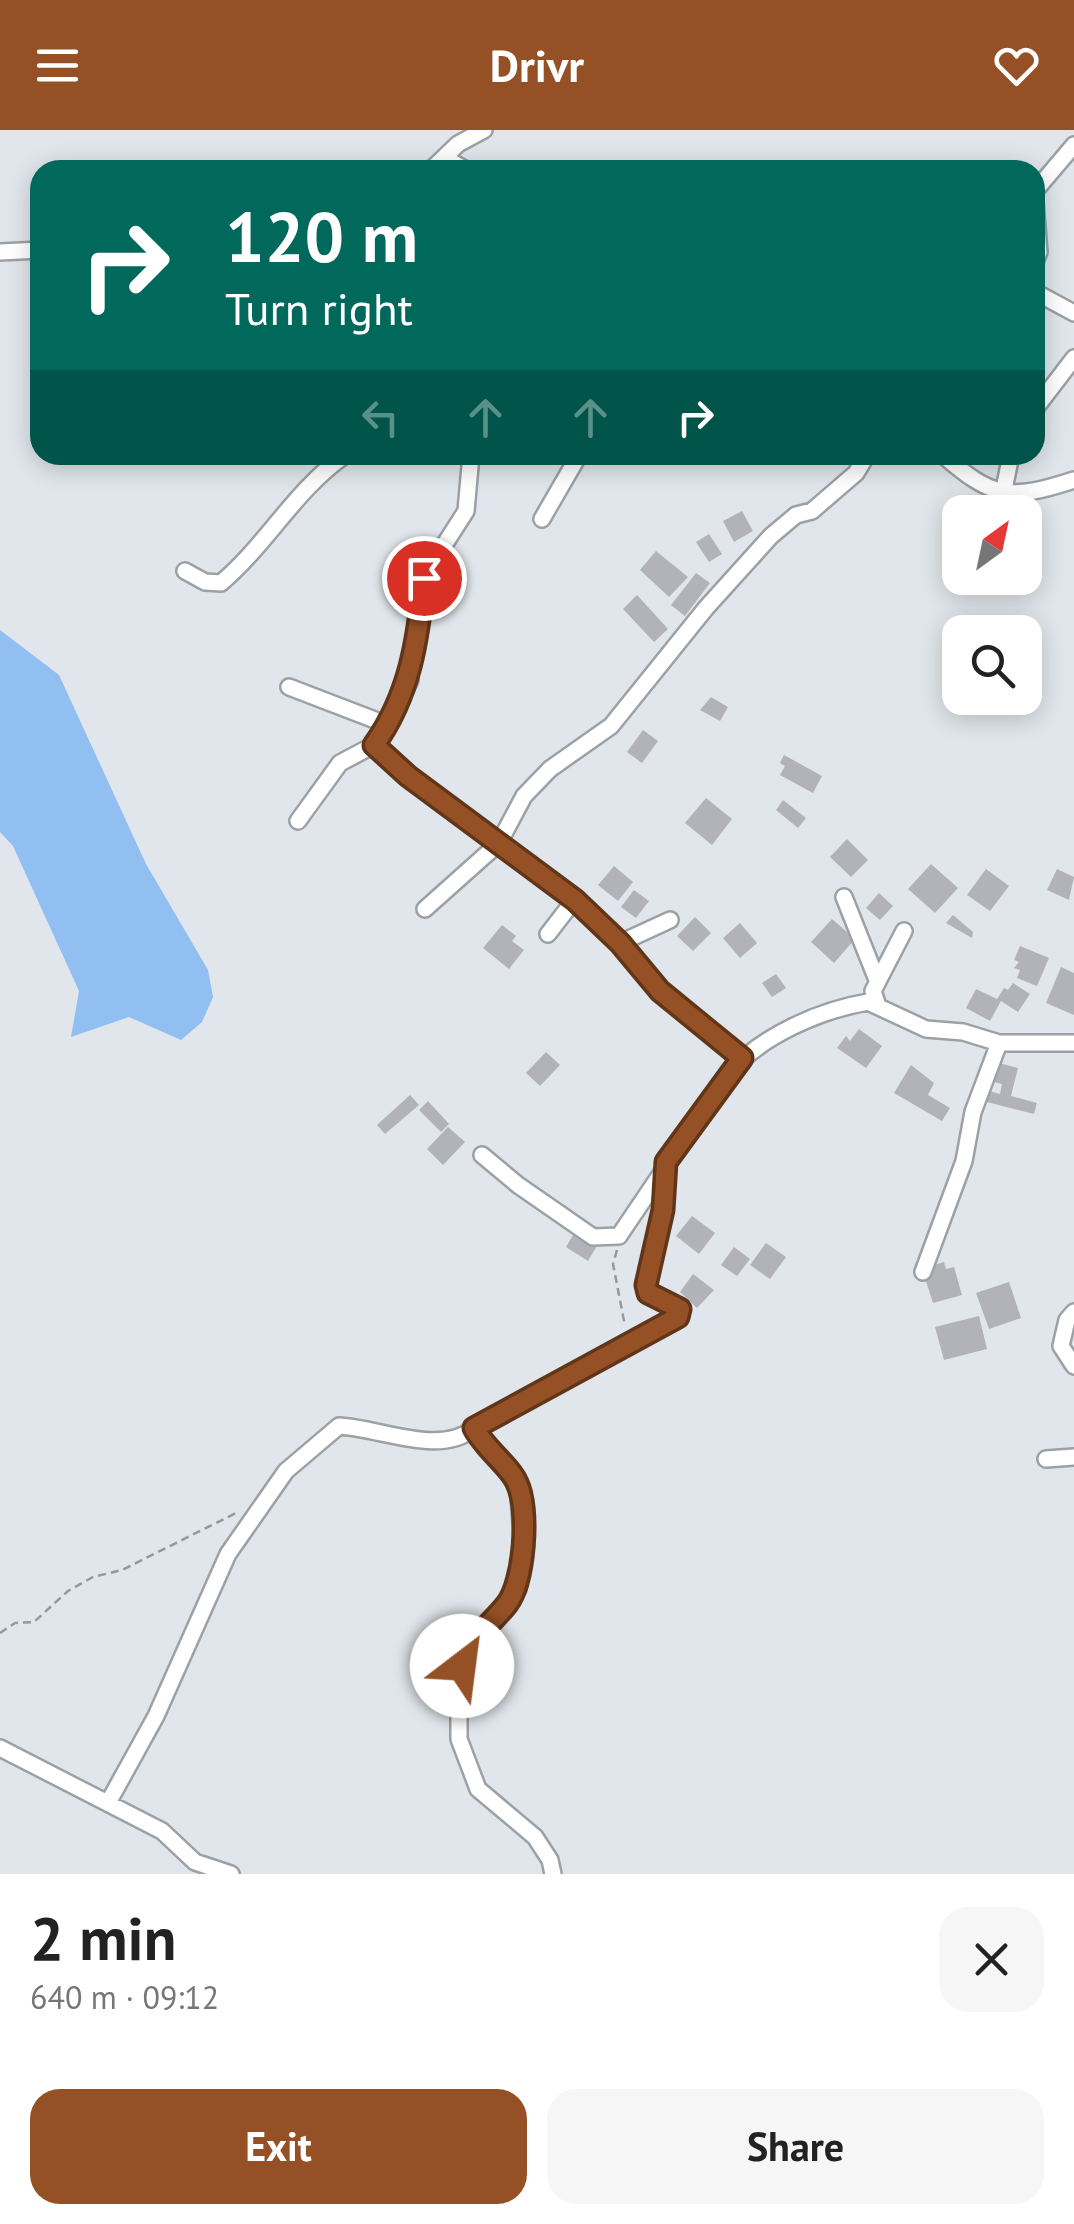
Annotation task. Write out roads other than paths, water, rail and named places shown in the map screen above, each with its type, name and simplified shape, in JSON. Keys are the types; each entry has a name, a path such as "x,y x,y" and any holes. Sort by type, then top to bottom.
{"street":[{"path":"443,160 458,144 484,130"},
{"path":"1045,179 1074,145"},
{"path":"445,158 448,160"},
{"path":"0,252 30,250"},
{"path":"1045,297 1074,313"},
{"path":"1045,396 1074,358"},
{"path":"185,572 205,582 222,583 242,566 300,493 333,465"},
{"path":"298,821 340,762 374,745 410,680 410,656 419,633 424,578 466,511 471,465"},
{"path":"542,519 572,465"},
{"path":"425,909 498,844 524,796 550,768 612,726 706,608 772,536 796,515 812,511 861,465"},
{"path":"953,465 970,481 1003,494 1074,480"},
{"path":"1003,494 1009,465"},
{"path":"289,687 388,725"},
{"path":"374,745 575,900 620,943 660,991 742,1058"},
{"path":"844,897 877,980"},
{"path":"548,934 575,900"},
{"path":"620,943 670,920"},
{"path":"878,1006 873,991 904,931"},
{"path":"482,1155 518,1186 594,1237 616,1236 638,1212 666,1162 742,1058 804,1021 862,1002 926,1029 963,1032 999,1042 1074,1043"},
{"path":"924,1272 964,1161 974,1112 999,1042"},
{"path":"108,1803 156,1716 228,1554 263,1499 286,1472 339,1426 442,1442 460,1440 474,1428 678,1317 680,1309 648,1293 646,1285 663,1210 666,1162"},
{"path":"1074,1312 1067,1320 1061,1346 1074,1366"},
{"path":"474,1428 485,1448 518,1484 523,1550 518,1589 467,1650 459,1700 459,1740 478,1789 535,1837 550,1860 553,1874"},
{"path":"1046,1459 1074,1457"},
{"path":"0,1748 162,1830 195,1862 231,1874"}]}
